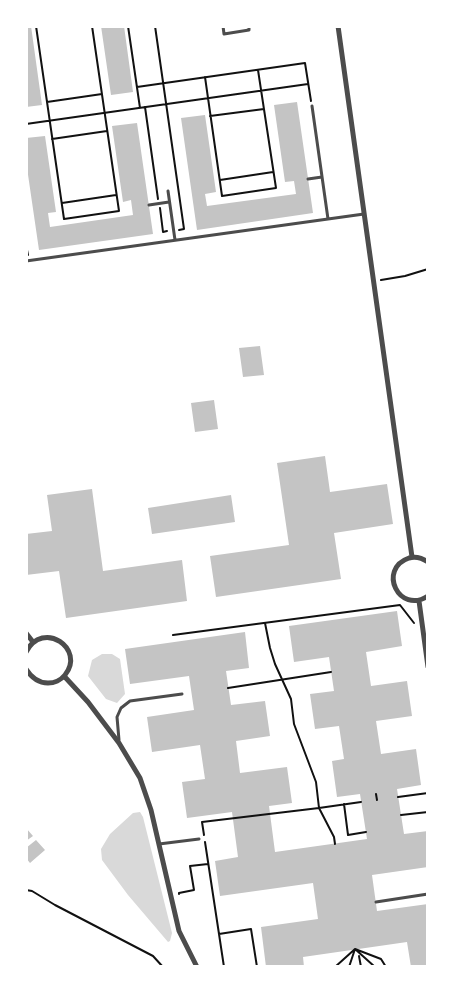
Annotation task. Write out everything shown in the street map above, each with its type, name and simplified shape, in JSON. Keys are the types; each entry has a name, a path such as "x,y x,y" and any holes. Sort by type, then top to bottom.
{"street":[{"path":"338,26 412,557"},
{"path":"428,562 418,557 404,560 398,565 393,579 394,587 404,598 411,601 419,601 428,596"},
{"path":"419,601 428,667"},
{"path":"26,633 33,642"},
{"path":"26,652 33,642 40,638 48,637 63,643 70,657 70,665 64,676 54,682 42,683 32,677 26,669"},
{"path":"64,676 88,702 119,744 140,778 151,810 179,931 197,967"}],"lane":[{"path":"223,26 224,34 250,30 249,26"},
{"path":"312,106 328,219"},
{"path":"308,179 322,177"},
{"path":"168,191 175,240"},
{"path":"149,205 169,202"},
{"path":"27,261 364,214"},
{"path":"119,744 117,717 120,708 130,701 182,694"},
{"path":"159,844 200,839"},
{"path":"376,902 428,894"}],"path":[{"path":"36,26 64,219 119,211 92,26"},
{"path":"128,26 140,108"},
{"path":"145,107 163,232 184,229 155,26"},
{"path":"137,87 306,63 312,106"},
{"path":"205,77 222,196 276,188 258,70"},
{"path":"26,124 308,84"},
{"path":"47,102 102,94"},
{"path":"210,116 264,108"},
{"path":"52,139 107,131"},
{"path":"220,180 273,172"},
{"path":"62,203 116,195"},
{"path":"26,245 27,261"},
{"path":"374,281 405,276 428,269"},
{"path":"173,635 400,605 414,623"},
{"path":"266,623 270,648 291,699 294,724 316,782 319,808 334,837 335,844"},
{"path":"228,688 331,672"},
{"path":"398,797 428,793"},
{"path":"376,794 377,800"},
{"path":"224,967 202,822 361,802"},
{"path":"344,804 348,835 366,832"},
{"path":"401,815 428,812"},
{"path":"180,902 179,893 194,890 190,866 208,864"},
{"path":"26,890 32,891 153,956 163,967"},
{"path":"218,934 251,929 257,967"},
{"path":"335,967 355,950"},
{"path":"349,967 355,950"},
{"path":"355,950 374,967"},
{"path":"355,950 382,959 386,967"},
{"path":"359,956 361,967"}],"shaded area":[{"path":"102,654 112,654 120,659 125,694 117,703 106,699 88,676 92,660"},
{"path":"140,812 143,817 172,933 168,942 128,895 102,860 101,849 110,834 133,813"}],"building":[{"path":"26,26 31,26 42,105 26,107"},
{"path":"101,26 124,26 133,92 111,95"},
{"path":"297,102 313,213 197,230 181,118 205,115 216,192 205,194 207,206 296,194 294,181 285,182 274,105"},
{"path":"137,123 153,234 39,250 26,161 26,138 45,136 56,212 48,213 50,227 133,215 131,200 123,202 112,126"},
{"path":"260,346 264,375 243,377 239,348"},
{"path":"214,400 218,429 195,432 191,403"},
{"path":"325,456 330,492 387,484 393,524 334,533 341,579 216,597 210,556 289,545 277,463"},
{"path":"92,489 103,571 182,560 187,601 66,618 59,571 26,575 26,534 52,531 47,495"},
{"path":"231,495 235,522 152,534 148,508"},
{"path":"397,611 402,646 366,652 371,686 407,681 412,716 376,721 381,754 416,749 421,785 397,789 404,834 428,831 428,867 372,875 377,911 428,904 428,967 411,967 407,942 303,957 304,967 266,967 261,927 318,919 313,883 220,896 215,861 238,857 232,812 187,818 182,782 205,779 200,745 152,752 147,717 194,710 189,676 130,684 125,649 245,632 249,668 226,671 231,705 265,701 270,736 236,741 240,773 287,767 292,803 269,806 275,852 367,839 360,794 337,797 332,761 344,759 339,726 315,729 310,694 334,691 329,657 294,662 289,626"},
{"path":"26,828 33,836 26,841"},
{"path":"36,840 45,850 30,863 26,858 26,848"}]}
